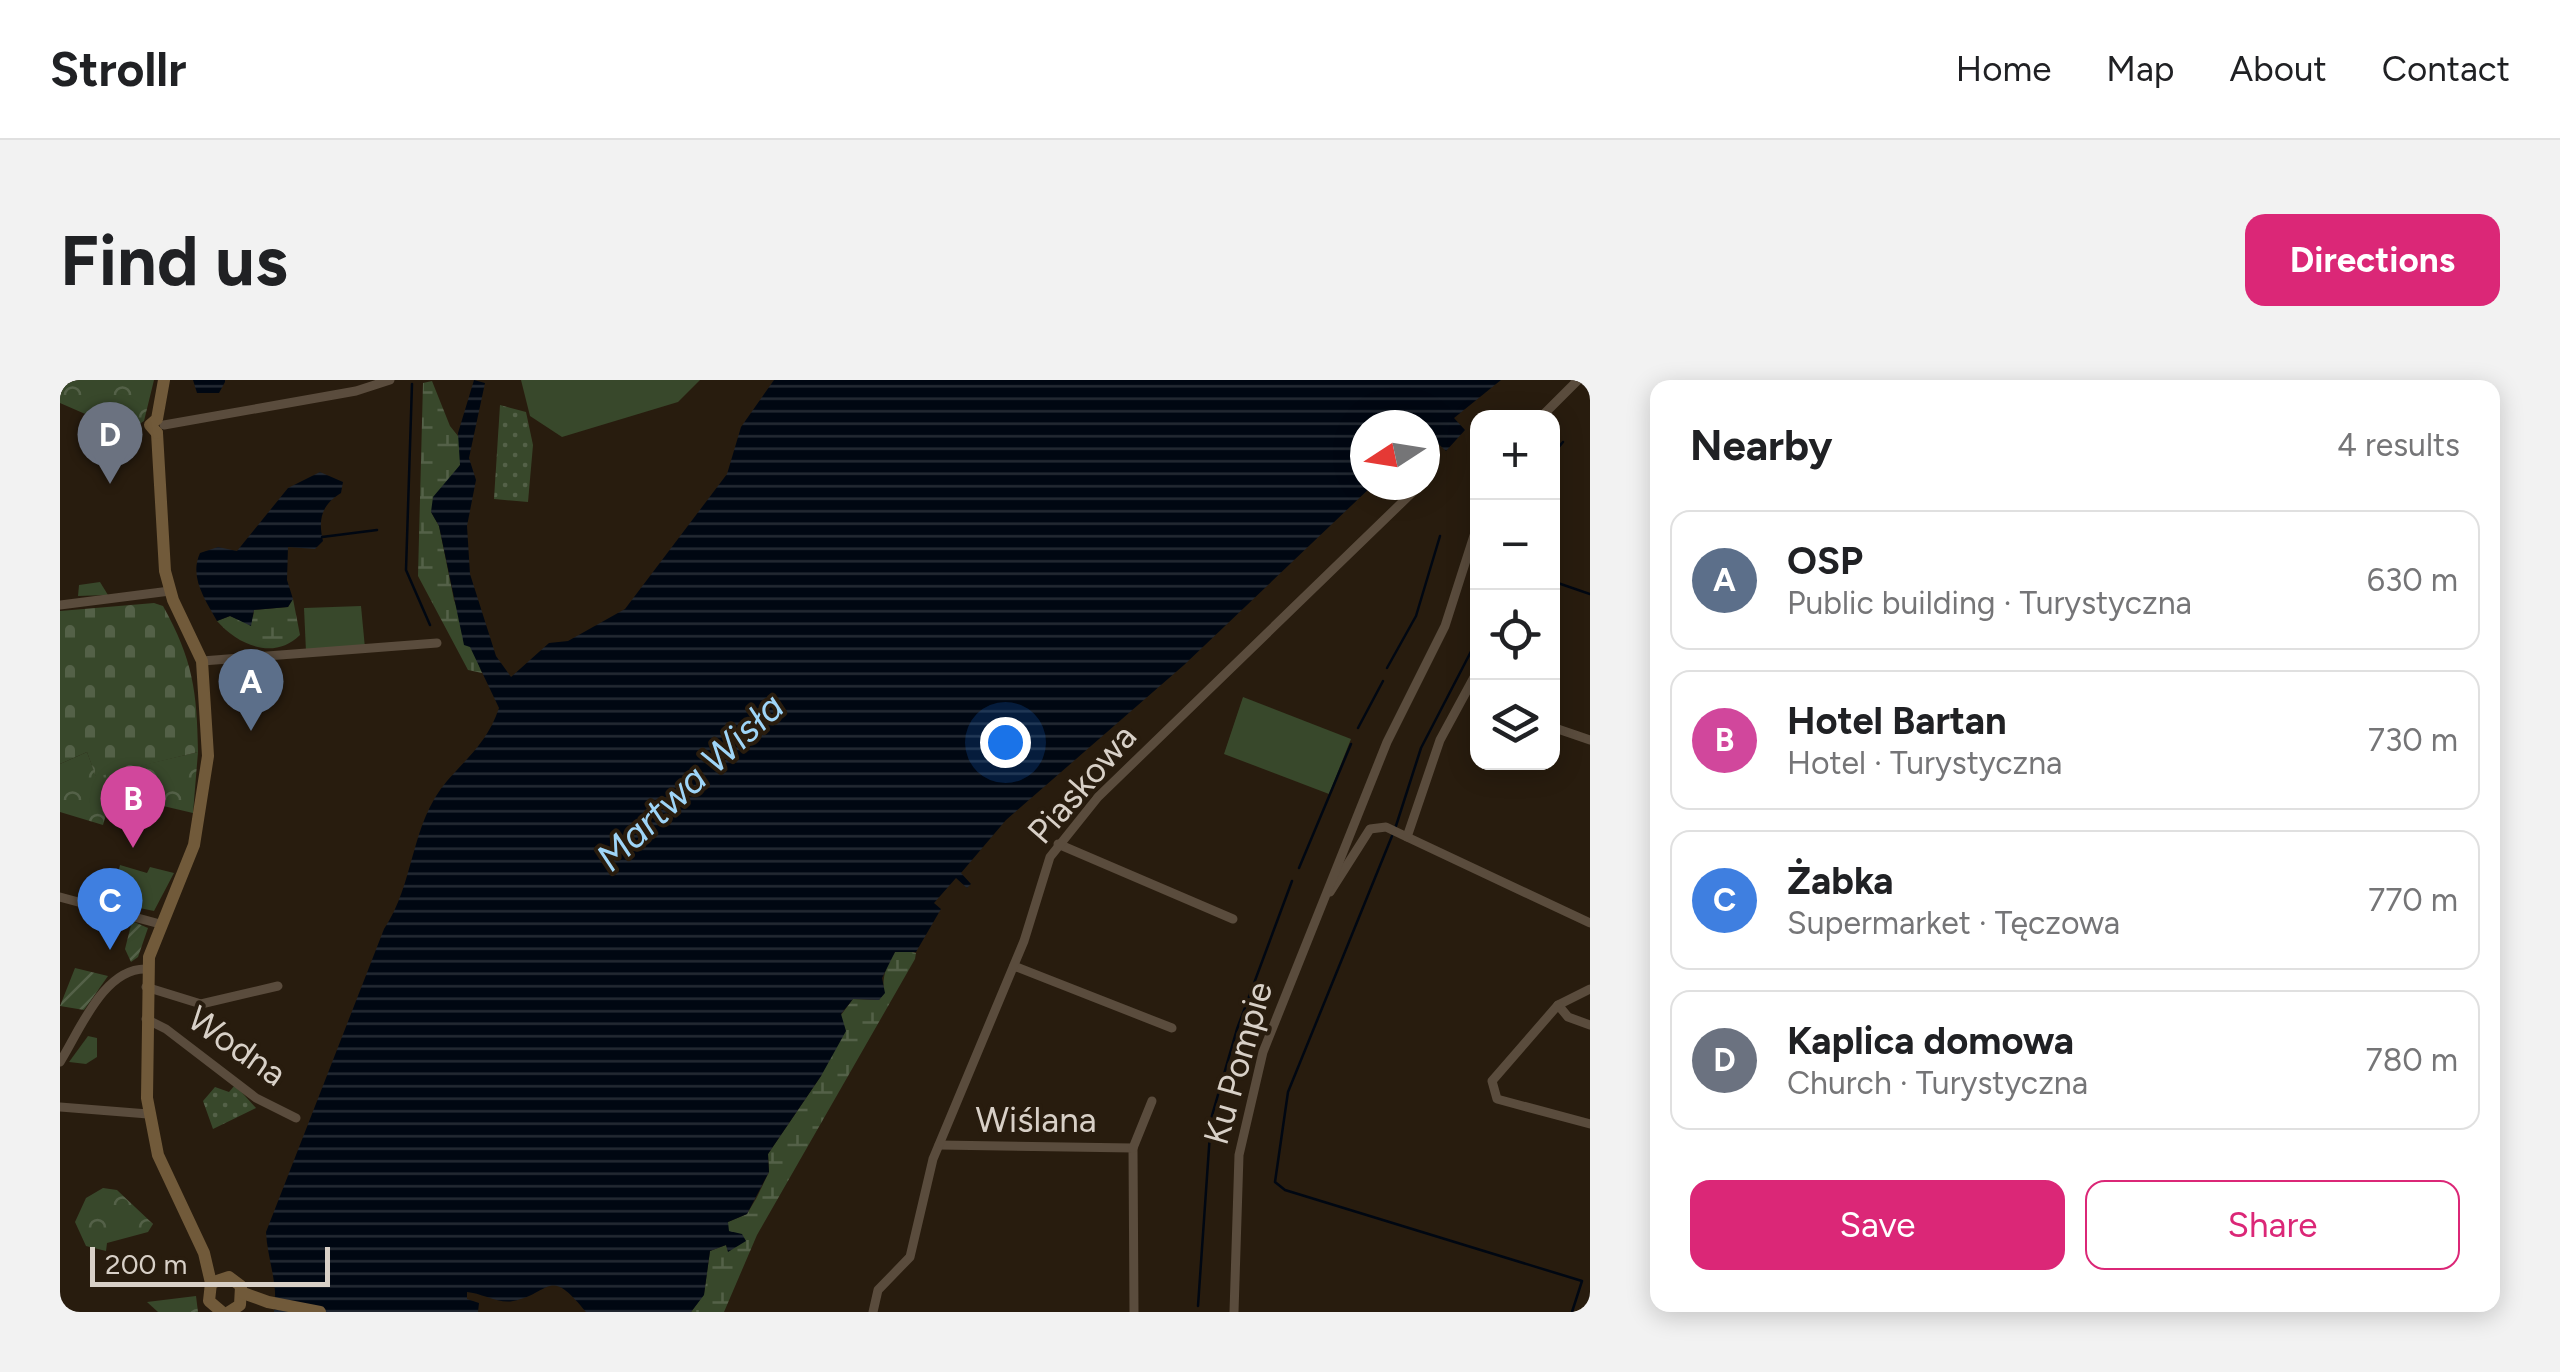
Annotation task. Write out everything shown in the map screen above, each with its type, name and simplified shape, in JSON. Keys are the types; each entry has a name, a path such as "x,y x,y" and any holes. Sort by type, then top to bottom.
{"main road":[{"path":"164,380 159,426 170,591 202,661 208,706 205,799 188,863 160,924 147,969 148,1114 162,1166 218,1280"},
{"path":"218,1280 237,1282 233,1305"},
{"path":"218,1280 208,1301 233,1305 269,1303 320,1312"}],"street":[{"path":"159,426 356,391 390,380"},
{"path":"1548,410 1578,380"},
{"name":"Piaskowa","path":"873,1312 878,1290 910,1257 939,1145 1014,966 1039,886 1058,844 1112,783 1404,500"},
{"name":"Ku Pompie","path":"1234,1312 1234,1194 1253,1087 1387,742 1445,626 1470,548"},
{"path":"60,605 170,591"},
{"path":"202,661 437,643"},
{"path":"1405,835 1428,767 1473,680"},
{"path":"1465,694 1470,696"},
{"path":"1560,730 1590,740"},
{"name":"Ku Pompie","path":"1324,896 1370,829 1386,827 1590,924"},
{"path":"1058,844 1232,919"},
{"path":"60,896 160,924"},
{"path":"1014,966 1172,1028"},
{"path":"60,1062 116,979 131,970 147,969"},
{"path":"146,987 201,1004 278,986"},
{"path":"1590,988 1558,1006 1492,1081 1497,1099 1590,1124"},
{"path":"1558,1006 1568,1017 1590,1025"},
{"name":"Wodna","path":"146,1019 166,1029 256,1098 296,1118"},
{"name":"Wiślana","path":"1134,1312 1132,1148 1152,1101"},
{"path":"60,1106 148,1114"},
{"name":"Wiślana","path":"939,1145 1132,1148"}],"green space":[{"path":"60,380 154,380 144,421 132,429 109,432 99,420 60,403"},
{"path":"521,380 700,380 678,402 562,437 530,416"},
{"path":"432,381 450,426 462,441 460,465 431,512 439,526 454,600 482,673 468,670 418,576 423,383"},
{"path":"500,405 526,412 533,445 528,502 494,499"},
{"path":"100,582 108,595 78,596 79,585"},
{"path":"293,599 300,635 279,647 246,643 217,621 230,616 242,621 253,617 254,610 288,607"},
{"path":"154,603 163,606 187,660 194,693 198,752 96,777 87,752 60,764 60,611"},
{"path":"361,606 365,648 306,652 304,608"},
{"path":"1243,697 1351,739 1329,794 1224,754"},
{"path":"87,752 96,776 198,752 193,813 112,794 103,825 60,812 60,764"},
{"path":"120,865 147,873 150,867 174,873 154,911 110,902"},
{"path":"132,921 148,928 138,957 131,962 125,949"},
{"path":"895,952 916,953 915,959 757,1235 724,1312 691,1312 704,1294 710,1251 726,1245 728,1251 728,1222 747,1214 757,1197 769,1172 768,1154 821,1076 841,1015 853,999 879,1000 884,993 889,962"},
{"path":"75,968 108,976 84,1010 60,1006"},
{"path":"88,1036 97,1038 97,1057 86,1064 69,1062"},
{"path":"235,1085 256,1108 213,1129 203,1101 215,1087 229,1092"},
{"path":"103,1188 117,1190 153,1224 148,1232 107,1243 106,1251 86,1246 75,1222 86,1198"},
{"path":"196,1296 198,1312 158,1312 147,1302"}],"water":[{"path":"193,380 225,382 219,393 197,393"},
{"name":"Martwa Wisła","path":"474,380 485,383 469,458 476,480 467,526 470,574 496,656 511,677 549,643 568,641 625,609 727,474 741,427 774,380 1501,380 1454,418 1465,430 1446,451 1440,445 1440,410 1350,410 1350,500 1357,500 1184,665 1006,820 961,873 971,884 967,888 956,878 934,903 941,909 916,952 895,952 882,978 885,993 879,1000 853,999 841,1014 846,1031 768,1154 769,1172 747,1214 728,1222 729,1231 742,1234 746,1241 728,1252 726,1245 710,1251 704,1295 691,1312 586,1312 564,1289 550,1286 508,1302 467,1292 467,1299 479,1303 478,1312 274,1312 266,1232 384,929 402,893 426,816 447,781 483,739 499,708 470,647 464,645 439,526 431,512 433,497 460,465 458,433"},
{"path":"320,472 343,482 341,493 323,514 323,541 315,549 288,547 287,580 293,599 288,607 254,610 251,626 230,616 217,621 197,579 200,553 218,547 237,551 288,488"}],"waterway":[{"path":"412,384 406,570 430,625"},
{"path":"1560,446 1563,442"},
{"path":"322,537 377,530"},
{"path":"1387,668 1416,616 1440,536"},
{"path":"1560,584 1590,594"},
{"path":"1395,829 1421,748 1470,653"},
{"path":"1358,728 1383,681"},
{"path":"1299,868 1351,744"},
{"path":"1392,836 1288,1092 1275,1182 1285,1190 1582,1281 1572,1312"},
{"path":"1198,1306 1211,1119 1237,1029 1292,881"}],"place":[{"name":"Kaplica domowa","path":"110,484"},
{"name":"OSP","path":"251,731"},
{"name":"Hotel Bartan","path":"133,848"},
{"name":"Żabka","path":"110,950"}]}
